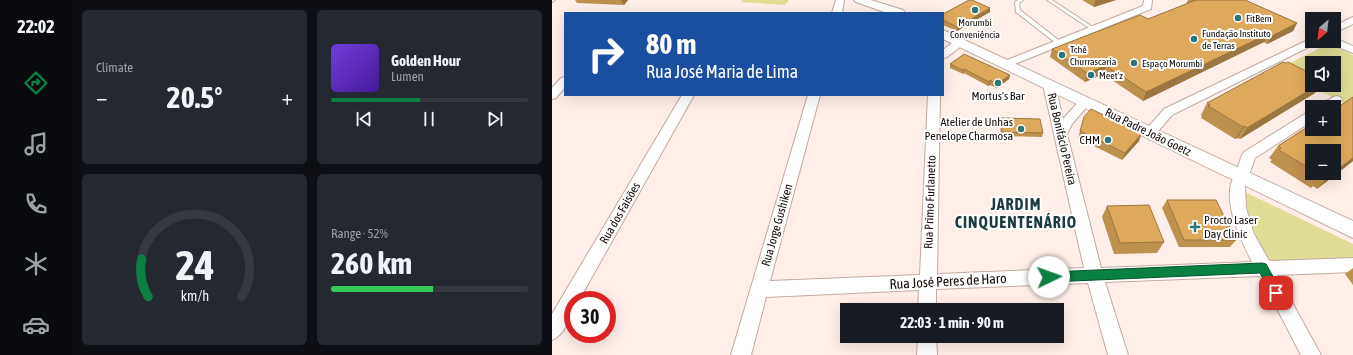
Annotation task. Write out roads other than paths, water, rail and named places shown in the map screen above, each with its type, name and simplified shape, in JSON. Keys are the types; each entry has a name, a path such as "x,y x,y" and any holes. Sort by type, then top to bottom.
{"street":[{"path":"837,12 840,0"},
{"path":"860,0 874,6 895,11"},
{"path":"878,0 895,11"},
{"path":"1006,64 1148,7 1148,0"},
{"path":"1341,26 1353,20"},
{"name":"Rua Padre João Goetz","path":"944,34 1353,230"},
{"path":"944,55 960,42"},
{"path":"1149,133 1168,112 1305,45"},
{"path":"1341,45 1353,50"},
{"path":"552,95 564,81"},
{"name":"Rua Bonifácio Pereira","path":"1050,85 1094,275 1118,355"},
{"name":"Rua dos Faisões","path":"552,331 687,96"},
{"name":"Rua Jorge Gushiken","path":"741,355 758,289 814,96"},
{"name":"Rua Primo Furlanetto","path":"927,303 934,96"},
{"path":"1061,134 1067,122 1085,102"},
{"path":"1305,120 1250,155 1238,186 1239,208 1246,235 1262,268 1311,355"},
{"name":"Rua José Peres de Haro","path":"758,289 1353,265"},
{"path":"927,343 927,355"}],"lane":[{"path":"1020,0 1017,2 1018,11 1058,43"},
{"path":"1049,0 1094,28"}],"place":[{"name":"Morumbi Conveniência","path":"975,10"},
{"name":"FitBem","path":"1238,18"},
{"name":"Fundação Instituto de Terras","path":"1194,39"},
{"name":"Tchê Churrascaria","path":"1062,55"},
{"name":"Espaço Morumbi","path":"1134,63"},
{"name":"Meet'z","path":"1091,75"},
{"name":"Mortus's Bar","path":"998,83"},
{"name":"Atelier de Unhas Penelope Charmosa","path":"1021,129"},
{"name":"CHM","path":"1108,140"},
{"name":"Procto Laser Day Clinic","path":"1195,227"}],"district":[{"name":"JARDIM CINQUENTENÁRIO","path":"1016,213"}]}
